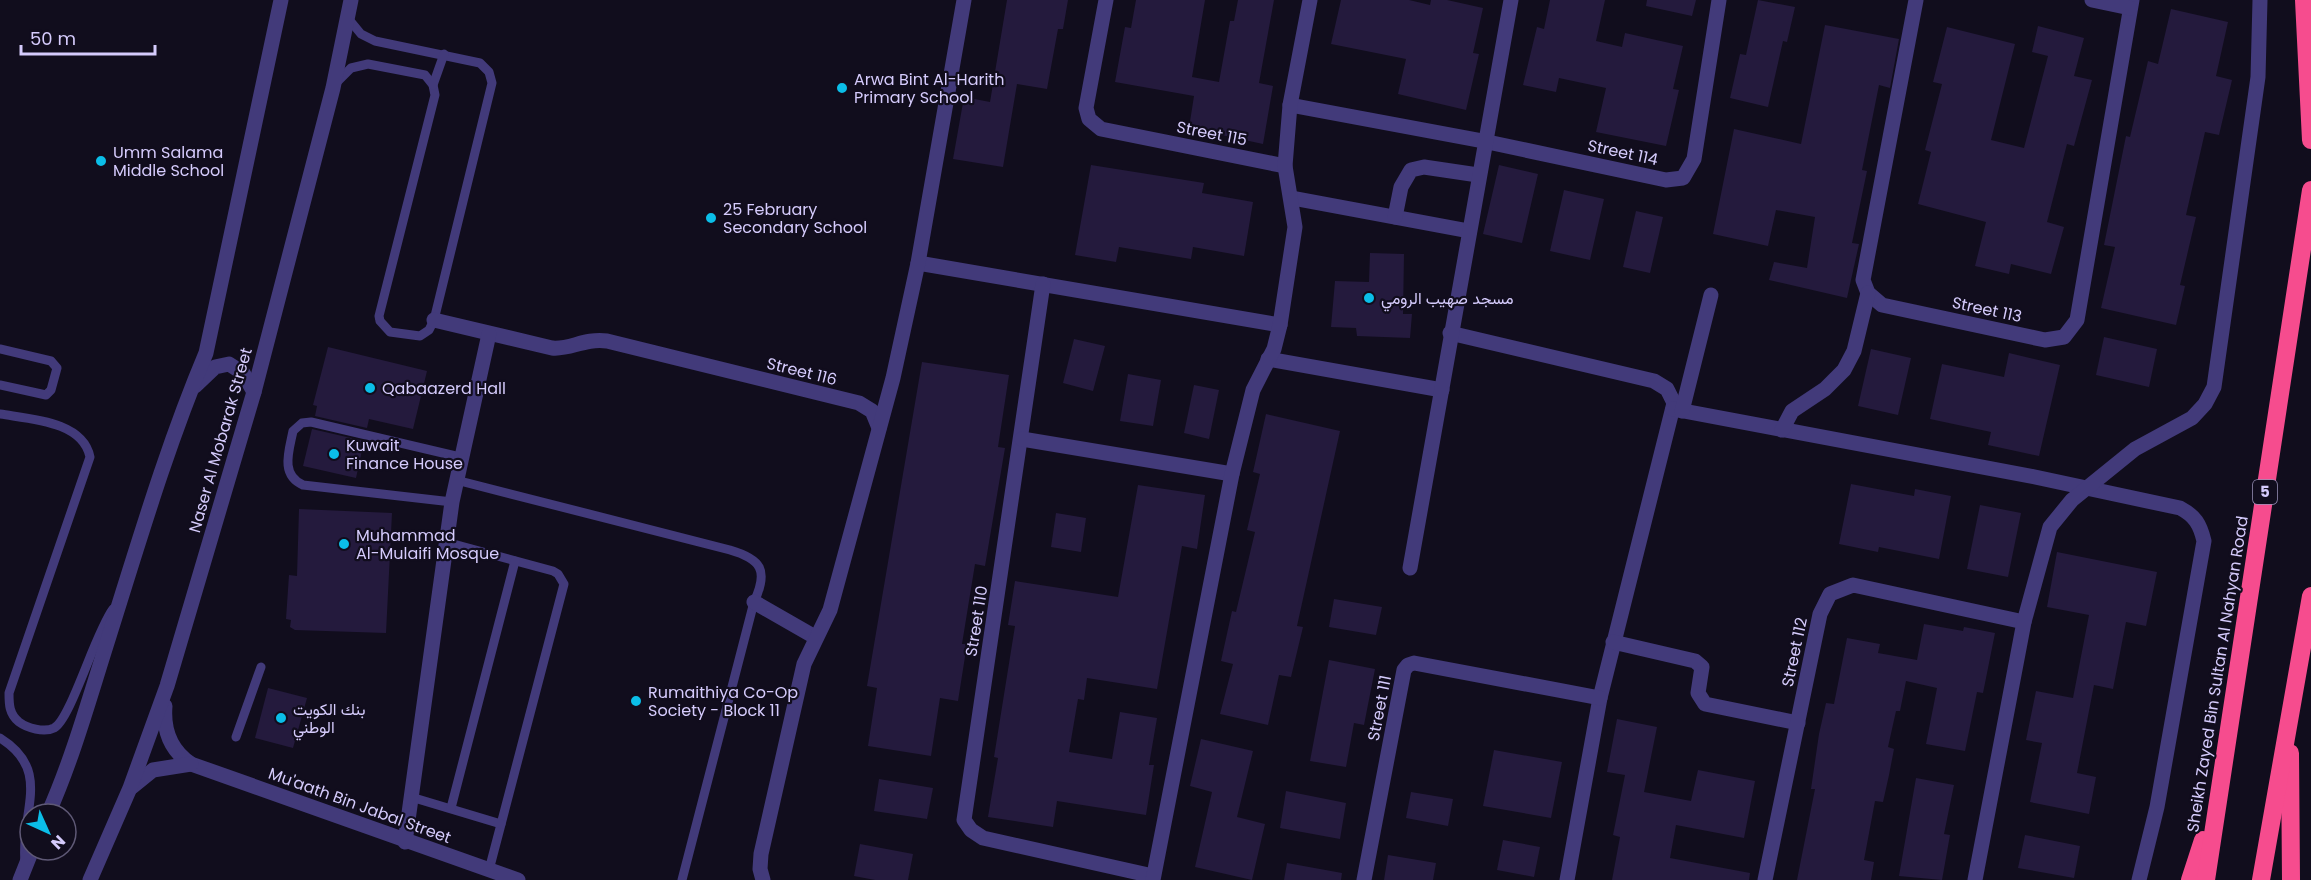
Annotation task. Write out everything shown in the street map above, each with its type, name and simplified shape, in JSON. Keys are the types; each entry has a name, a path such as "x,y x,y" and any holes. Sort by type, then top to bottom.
{"highway":[{"path":"2304,0 2311,140"},
{"name":"Sheikh Zayed Bin Sultan Al Nahyan Road","path":"2206,880 2311,190"},
{"path":"2261,880 2311,596"},
{"path":"2288,723 2292,792 2291,880"},
{"path":"2190,880 2218,793"}],"street":[{"path":"53,802 66,773 120,600 190,390 206,353 281,0"},
{"name":"Naser Al Mobarak Street","path":"90,880 130,788 167,686 254,392 333,87 351,0"},
{"path":"763,880 760,869 761,854 804,664 833,600 893,378 918,263 964,0"},
{"name":"Street 115","path":"1106,0 1086,108 1092,123 1101,129 1286,166"},
{"path":"1286,166 1290,105 1311,0"},
{"path":"1410,568 1484,141 1511,0"},
{"name":"Street 114","path":"1290,105 1484,141 1666,180 1683,178 1694,159 1719,0"},
{"path":"1782,430 1792,411 1825,389 1844,370 1854,351 1868,293 1863,280 1916,0"},
{"name":"Street 113","path":"1868,293 1882,305 2045,340 2064,337 2077,320 2131,4 2092,0"},
{"path":"1975,880 2024,621 2050,527 2060,512 2135,449 2192,418 2205,404 2214,387 2258,77 2260,0"},
{"name":"Street 110","path":"1022,439 964,820 971,830 983,838 1153,878 1232,474 1253,390 1274,349 1280,325 1294,243 1292,198 1286,166"},
{"path":"1395,217 1401,187 1411,170 1424,167 1478,175"},
{"path":"1292,198 1469,231"},
{"path":"918,263 1280,325"},
{"path":"1043,284 1022,439 1232,474"},
{"path":"1567,880 1600,698 1613,642 1710,295"},
{"name":"Street 116","path":"434,320 558,349 581,341 607,341 859,403 872,411 879,428"},
{"path":"1450,333 1654,381 1667,389 1678,410 2024,475 2180,508 2193,514 2201,526 2204,541 2157,807 2139,880"},
{"path":"405,842 452,502 460,457 489,334"},
{"path":"1268,358 1442,390"},
{"path":"190,390 215,367 229,364 243,373 254,392"},
{"name":"Street 112","path":"1765,880 1820,614 1830,594 1852,585 2024,621"},
{"path":"754,602 815,638"},
{"path":"1613,642 1695,661 1701,667 1698,693 1705,704 1797,723"},
{"name":"Street 111","path":"1364,880 1404,670 1408,665 1414,663 1600,698"},
{"name":"Mu'aath Bin Jabal Street","path":"167,686 163,724 170,741 191,764 405,842 518,880"},
{"name":"Mu'aath Bin Jabal Street","path":"130,788 153,770 191,764"}],"lane":[{"path":"347,17 361,34 375,41 444,54 480,63 489,72 492,83 434,320 429,330 414,337 386,329 380,316 435,95 434,85 444,54"},
{"path":"333,87 351,68 368,64 425,75 434,85"},
{"path":"0,349 51,361 57,368 51,390 46,395 0,385"},
{"path":"0,414 72,431 85,442 90,457 9,693 9,707 16,720 30,728 44,730 59,724 70,707 98,633 120,600"},
{"path":"452,502 303,485 292,478 287,466 293,431 303,423 311,422 460,457"},
{"path":"456,480 748,555 758,564 762,572 761,588 754,602 682,880"},
{"path":"447,542 553,571 558,574 564,584 489,870"},
{"path":"451,808 515,561"},
{"path":"236,737 261,667"},
{"path":"0,738 20,752 31,775 23,840 22,873"},
{"path":"411,797 501,824"}],"building":[{"path":"1007,0 1068,0 1063,29 1058,29 1047,89 1017,84 1003,167 953,159 964,97 990,102"},
{"path":"1136,0 1205,0 1192,77 1219,82 1230,21 1234,21 1238,0 1274,0 1259,83 1273,86 1263,144 1189,128 1194,96 1115,82 1125,27 1131,28"},
{"path":"1341,0 1409,0 1430,5 1431,0 1447,0 1483,8 1473,53 1479,54 1466,110 1398,94 1406,59 1331,44"},
{"path":"1550,0 1605,0 1596,41 1622,47 1625,33 1683,46 1673,89 1679,90 1666,146 1596,132 1606,88 1559,78 1556,92 1523,85 1537,27 1544,29"},
{"path":"1647,0 1696,0 1692,16 1646,6"},
{"path":"1758,0 1795,7 1787,42 1783,41 1768,107 1730,98 1740,54 1746,55"},
{"path":"2171,9 2228,22 2216,76 2232,80 2219,135 2205,132 2186,215 2196,217 2180,285 2185,286 2176,325 2101,308 2115,247 2104,245 2126,136 2130,137 2148,61 2158,64"},
{"path":"1825,25 1899,39 1890,88 1879,85 1862,170 1867,171 1852,243 1859,244 1847,298 1769,280 1774,262 1807,268 1815,217 1776,210 1768,246 1713,234 1734,129 1801,144"},
{"path":"2038,26 2084,38 2074,76 2092,80 2074,146 2067,144 2047,222 2064,227 2051,274 2011,264 2009,274 1975,266 1986,222 1918,204 1931,152 1925,150 1942,84 1933,82 1947,27 2015,44 1991,140 2024,148 2048,56 2032,52"},
{"path":"1091,165 1204,183 1202,193 1253,202 1244,256 1193,247 1191,259 1119,247 1116,262 1075,255"},
{"path":"1499,165 1538,174 1522,243 1483,234"},
{"path":"1564,190 1604,199 1590,260 1550,251"},
{"path":"1636,211 1663,217 1650,273 1623,267"},
{"name":"مسجد صهيب الرومي","path":"1370,253 1404,254 1403,314 1412,314 1410,338 1357,336 1356,328 1331,327 1335,281 1369,282"},
{"path":"2104,337 2157,349 2149,387 2096,375"},
{"path":"1074,339 1105,346 1093,391 1063,383"},
{"name":"Qabaazerd Hall","path":"328,347 427,371 413,429 369,419 367,428 315,416 317,406 313,405"},
{"path":"1871,349 1911,358 1898,415 1858,406"},
{"path":"2009,353 2060,365 2039,456 1988,445 1991,432 1930,419 1942,364 2004,377"},
{"path":"922,362 1009,375 998,447 1005,448 985,566 975,564 962,644 967,644 958,701 940,698 931,756 868,746 877,688 867,686"},
{"path":"1128,374 1161,380 1153,426 1120,421"},
{"path":"1194,385 1219,390 1209,439 1184,433"},
{"path":"1266,414 1340,431 1297,626 1303,627 1291,677 1279,675 1268,725 1220,714 1233,664 1221,661 1232,611 1236,612 1255,532 1247,530 1260,474 1253,472"},
{"name":"Kuwait Finance House","path":"312,429 364,441 356,478 303,466"},
{"path":"1851,484 1914,496 1915,489 1951,496 1939,559 1879,547 1878,552 1839,544"},
{"path":"1138,485 1205,495 1197,549 1182,546 1157,689 1087,678 1084,700 1078,699 1069,752 1112,759 1120,712 1157,718 1149,765 1154,765 1146,815 1057,801 1053,827 988,817 998,758 994,757 1015,626 1008,625 1015,581 1118,597"},
{"path":"1980,505 2021,513 2008,577 1967,569"},
{"name":"Muhammad Al-Mulaifi Mosque","path":"299,509 392,513 386,633 295,630 290,627 291,620 286,619 289,575 297,576"},
{"path":"1056,513 1086,518 1081,552 1051,547"},
{"path":"2057,552 2157,572 2146,626 2126,622 2113,689 2094,685 2077,773 2096,777 2089,814 2030,802 2042,743 2026,740 2036,691 2073,698 2089,615 2047,607"},
{"path":"1334,599 1382,607 1376,635 1329,627"},
{"path":"1924,624 1963,631 1964,627 1995,633 1983,693 1977,692 1965,751 1926,744 1937,688 1906,681 1900,711 1896,711 1888,747 1894,749 1883,802 1875,801 1864,860 1874,862 1871,880 1797,880 1815,789 1811,789 1819,734 1826,703 1834,704 1847,638 1880,644 1878,653 1917,660"},
{"path":"1329,660 1375,669 1364,725 1354,723 1346,767 1310,761"},
{"name":"بنك الكويت الوطني","path":"268,688 307,698 293,748 255,738"},
{"path":"1617,719 1657,727 1644,792 1691,801 1698,770 1755,781 1744,838 1676,825 1670,858 1750,873 1749,880 1612,880 1620,837 1613,835 1625,775 1607,772"},
{"path":"1201,739 1253,751 1237,817 1265,824 1252,880 1195,867 1212,792 1190,786"},
{"path":"1494,750 1562,762 1551,818 1483,806"},
{"path":"1916,778 1954,785 1944,834 1950,835 1942,880 1899,876"},
{"path":"879,779 933,788 927,819 874,811"},
{"path":"1286,791 1346,803 1340,839 1280,828"},
{"path":"1411,792 1453,799 1448,826 1406,818"},
{"path":"2025,835 2080,846 2074,878 2018,868"},
{"path":"1503,840 1540,847 1534,877 1497,870"},
{"path":"860,844 913,854 908,880 875,880 854,876"},
{"path":"1388,855 1436,863 1433,880 1384,880"},
{"path":"1287,863 1342,873 1341,880 1284,880"}],"place":[{"name":"Arwa Bint Al-Harith Primary School","path":"842,88"},
{"name":"Umm Salama Middle School","path":"101,161"},
{"name":"25 February Secondary School","path":"711,218"},
{"name":"مسجد صهيب الرومي","path":"1369,298"},
{"name":"Qabaazerd Hall","path":"370,388"},
{"name":"Kuwait Finance House","path":"334,454"},
{"name":"Muhammad Al-Mulaifi Mosque","path":"344,544"},
{"name":"Rumaithiya Co-Op Society - Block 11","path":"636,701"},
{"name":"بنك الكويت الوطني","path":"281,718"}]}
